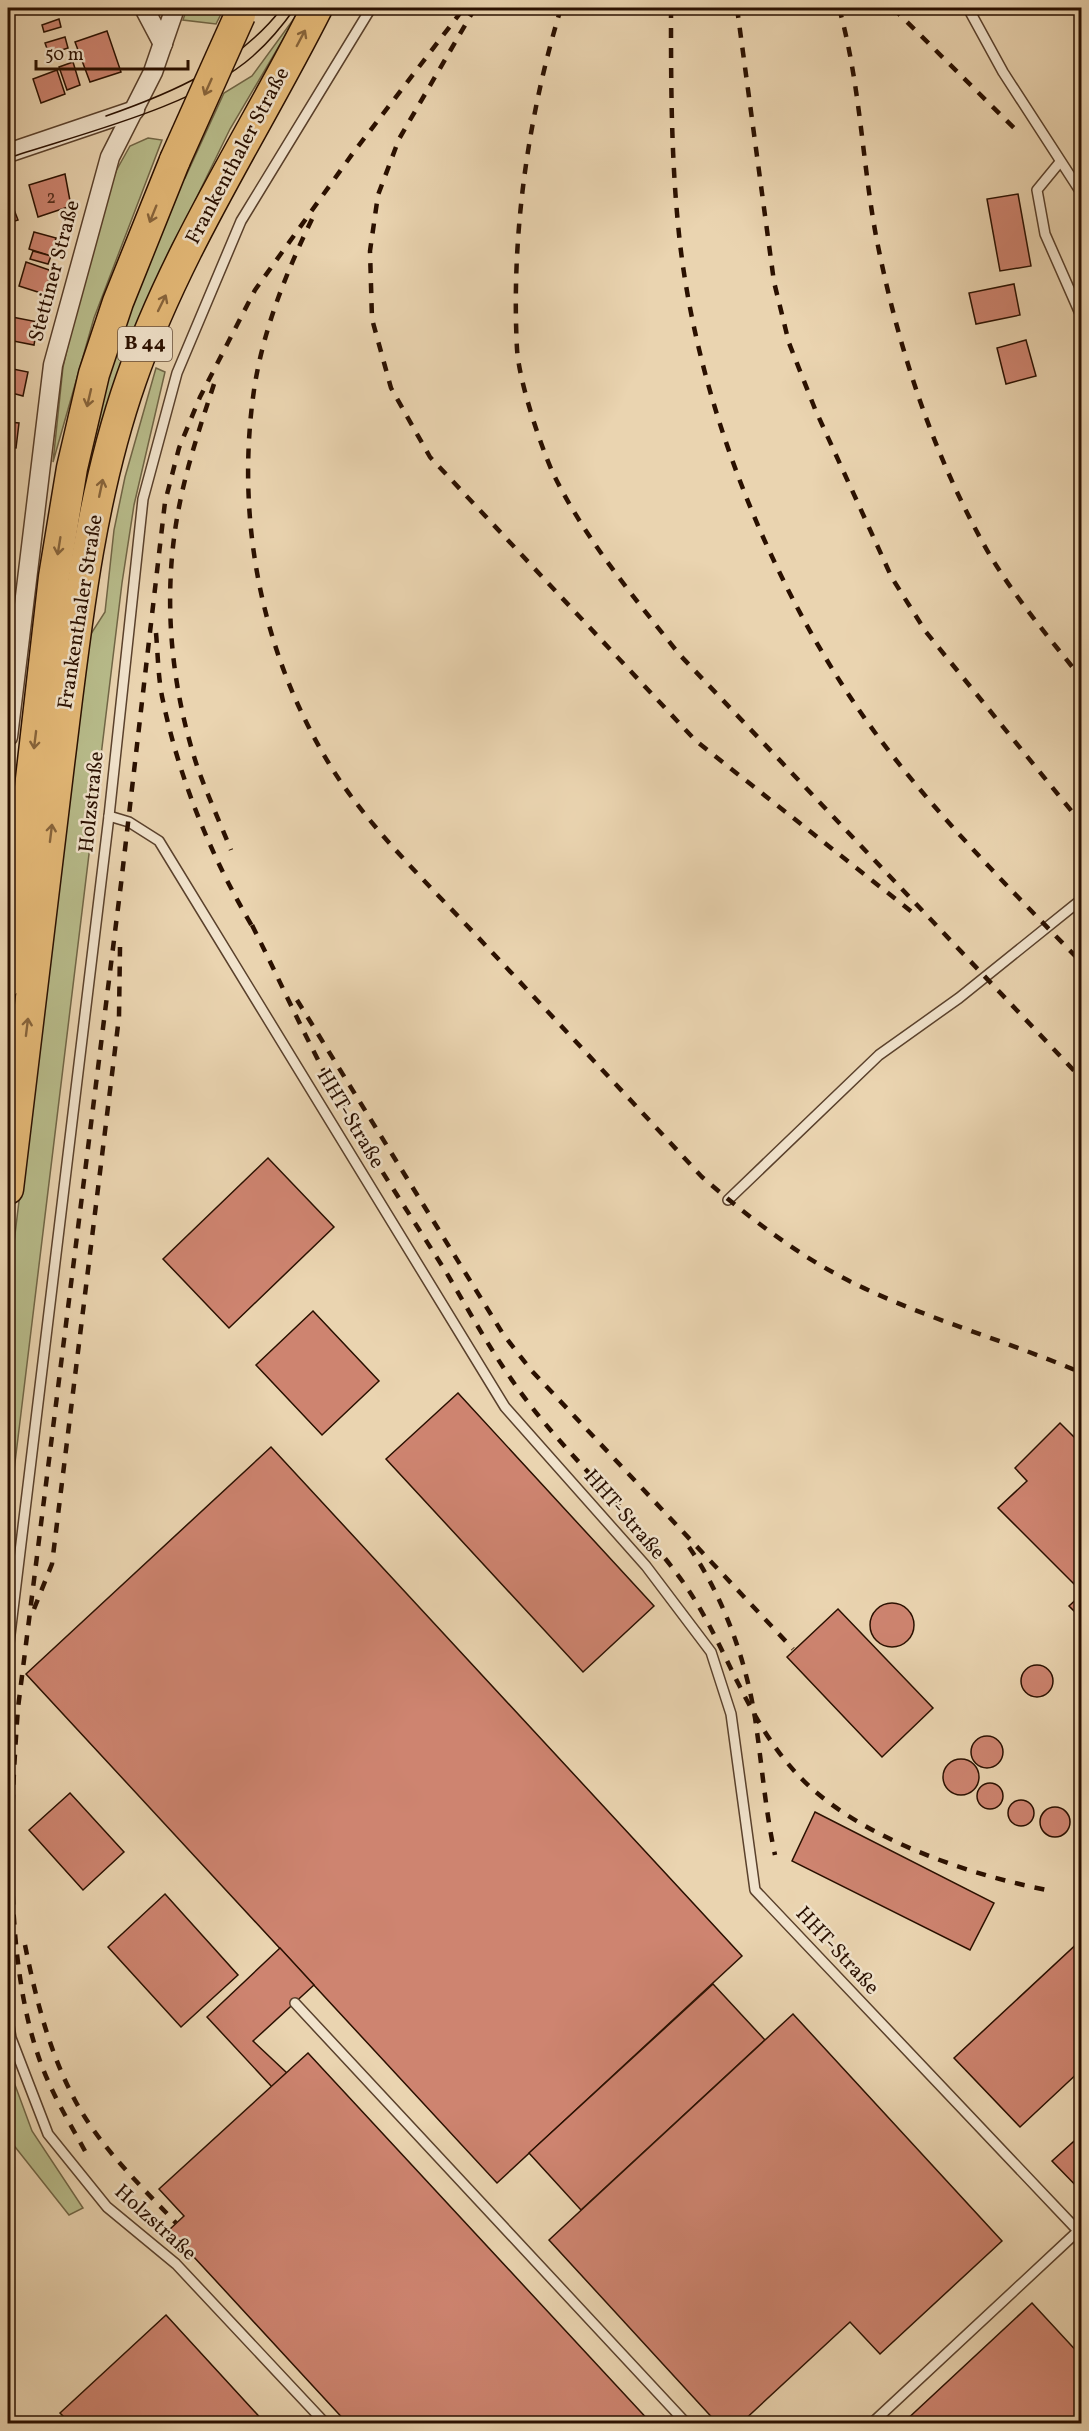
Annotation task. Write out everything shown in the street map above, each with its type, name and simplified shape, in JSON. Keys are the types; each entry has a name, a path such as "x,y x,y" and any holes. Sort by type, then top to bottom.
{"main road":[{"name":"Frankenthaler Straße","path":"8,1189 82,579 104,475 130,382 158,310 225,177 317,8"},
{"name":"Frankenthaler Straße","path":"8,981 54,577 72,468 94,374 117,302 175,160 242,11"}],"street":[{"path":"144,8 163,44"},
{"name":"Stettiner Straße","path":"8,737 53,365 110,157 135,110 163,44 175,8"},
{"path":"8,153 135,110"}],"lane":[{"name":"Holzstraße","path":"8,1651 109,816 143,499 177,372 241,221 371,8"},
{"path":"968,8 1003,72 1082,194"},
{"path":"1060,162 1037,190 1045,234 1082,318"},
{"name":"HHT-Straße","path":"109,816 129,822 159,842 505,1407 646,1566 711,1652 730,1714 755,1890 1079,2234"},
{"path":"728,1200 879,1055 959,998 1082,899"},
{"path":"295,2003 687,2424"},
{"name":"Holzstraße","path":"8,2020 11,2038 48,2134 107,2207 176,2264 326,2424"},
{"path":"871,2424 1079,2234"}],"green space":[{"path":"187,8 224,8 216,24 183,20"},
{"path":"301,9 230,129 172,248 69,590 76,522 90,442 111,365 152,252 182,178 185,178 224,93 252,76"},
{"path":"148,138 162,140 94,318 53,462 63,367 88,258 116,171 130,146"},
{"path":"156,368 165,372 134,505 122,583 8,1520 8,1292 87,640 105,612 114,530 125,477"},
{"path":"8,2066 32,2131 83,2208 69,2215 8,2138"}],"building":[{"path":"59,19 61,27 44,32 42,25"},
{"path":"107,31 121,72 90,82 75,42"},
{"path":"65,37 68,48 49,54 45,43"},
{"path":"73,62 80,85 67,90 59,67"},
{"path":"57,70 65,94 41,103 33,79"},
{"path":"65,174 71,206 38,217 29,185"},
{"path":"8,194 18,220 8,223"},
{"path":"1018,194 1031,266 1000,271 987,199"},
{"path":"34,232 56,238 51,256 29,249"},
{"path":"33,251 51,256 48,264 30,259"},
{"path":"26,262 52,271 44,294 19,286"},
{"path":"1014,284 1020,315 976,324 969,293"},
{"path":"12,317 38,322 34,345 8,340"},
{"path":"1026,340 1036,376 1006,384 997,348"},
{"path":"8,368 28,372 23,396 8,392"},
{"path":"8,422 19,423 16,448 8,447"},
{"path":"8,447 14,448 11,470 8,469"},
{"path":"8,475 13,476 10,498 8,498"},
{"path":"268,1158 334,1227 229,1328 163,1259"},
{"path":"313,1311 379,1381 322,1435 256,1365"},
{"path":"458,1393 654,1606 583,1672 386,1459"},
{"path":"1060,1423 1082,1445 1082,1592 998,1508 1027,1481 1015,1468"},
{"path":"271,1447 742,1956 497,2183 26,1674"},
{"path":"1082,1594 1082,1619 1069,1606"},
{"path":"892,1603 908,1609 914,1625 908,1641 892,1647 876,1641 870,1625 876,1609"},
{"path":"838,1609 933,1708 882,1757 787,1657"},
{"path":"1037,1665 1048,1670 1053,1681 1048,1692 1037,1697 1026,1692 1021,1681 1026,1670"},
{"path":"987,1736 998,1741 1003,1752 998,1763 987,1768 976,1763 971,1752 976,1741"},
{"path":"961,1759 974,1764 979,1777 974,1790 961,1795 948,1790 943,1777 948,1764"},
{"path":"990,1783 999,1787 1003,1796 999,1805 990,1809 981,1805 977,1796 981,1787"},
{"path":"70,1793 124,1852 83,1890 29,1830"},
{"path":"1021,1800 1030,1804 1034,1813 1030,1822 1021,1826 1012,1822 1008,1813 1012,1804"},
{"path":"1055,1807 1066,1811 1070,1822 1066,1833 1055,1837 1044,1833 1040,1822 1044,1811"},
{"path":"815,1812 994,1903 970,1950 792,1861"},
{"path":"165,1894 238,1975 181,2027 108,1947"},
{"path":"1082,1939 1082,2069 1020,2127 954,2058"},
{"path":"280,1948 314,1985 253,2041 287,2073 272,2087 207,2017"},
{"path":"713,1984 765,2040 581,2210 529,2153"},
{"path":"793,2014 1002,2241 880,2354 850,2322 740,2424 718,2424 549,2240"},
{"path":"308,2053 652,2424 348,2424 169,2230 184,2216 159,2189"},
{"path":"1082,2134 1082,2192 1052,2161"},
{"path":"1032,2303 1082,2357 1082,2424 902,2424"},
{"path":"166,2315 266,2424 66,2424 68,2421 60,2413"}],"tram line":[{"path":"106,116 179,87 202,75 245,46 282,8"},
{"path":"8,158 136,117 201,90 229,74 253,56 276,33 295,8"}],"railway":[{"path":"85,2151 49,2083 34,2042 23,1997 16,1949 13,1898 15,1752 18,1708 121,884 165,502 179,448 200,397 255,290 353,153 464,8"},
{"path":"475,8 399,139 378,195 370,251 372,319 391,388 430,457 696,741 917,916"},
{"path":"561,8 539,91 524,176 516,306 517,349 521,377 552,471 594,543 679,654 1082,1079"},
{"path":"671,8 674,170 687,291 702,360 721,428 746,496 807,626 843,686 882,742 953,828 1082,963"},
{"path":"737,8 774,282 789,343 815,409 892,578 926,632 1082,824"},
{"path":"839,8 852,64 871,207 884,276 905,355 931,432 964,507 994,561 1042,630 1082,679"},
{"path":"893,8 1017,131"},
{"path":"312,219 293,260 263,346 254,390 249,439 248,489 252,538 260,587 272,635 288,681 308,727 347,791 418,874 702,1177 741,1209 781,1240 845,1279 894,1302 1082,1373"},
{"path":"214,384 182,491 174,540 170,606 175,672 188,737 198,769 231,850"},
{"path":"156,633 161,693 179,761 212,849 255,931"},
{"path":"252,925 336,1094 496,1356 554,1434 642,1531 683,1582 714,1634 754,1713 769,1739 787,1763 809,1786 834,1806 892,1840 956,1866 1052,1891"},
{"path":"34,1609 52,1564 119,1017 120,947"},
{"path":"297,1000 503,1334 531,1370 793,1649"},
{"path":"689,1547 722,1607 746,1674 755,1718 775,1855"},
{"path":"25,1945 45,2027 59,2066 77,2104 110,2152 176,2223"}]}
